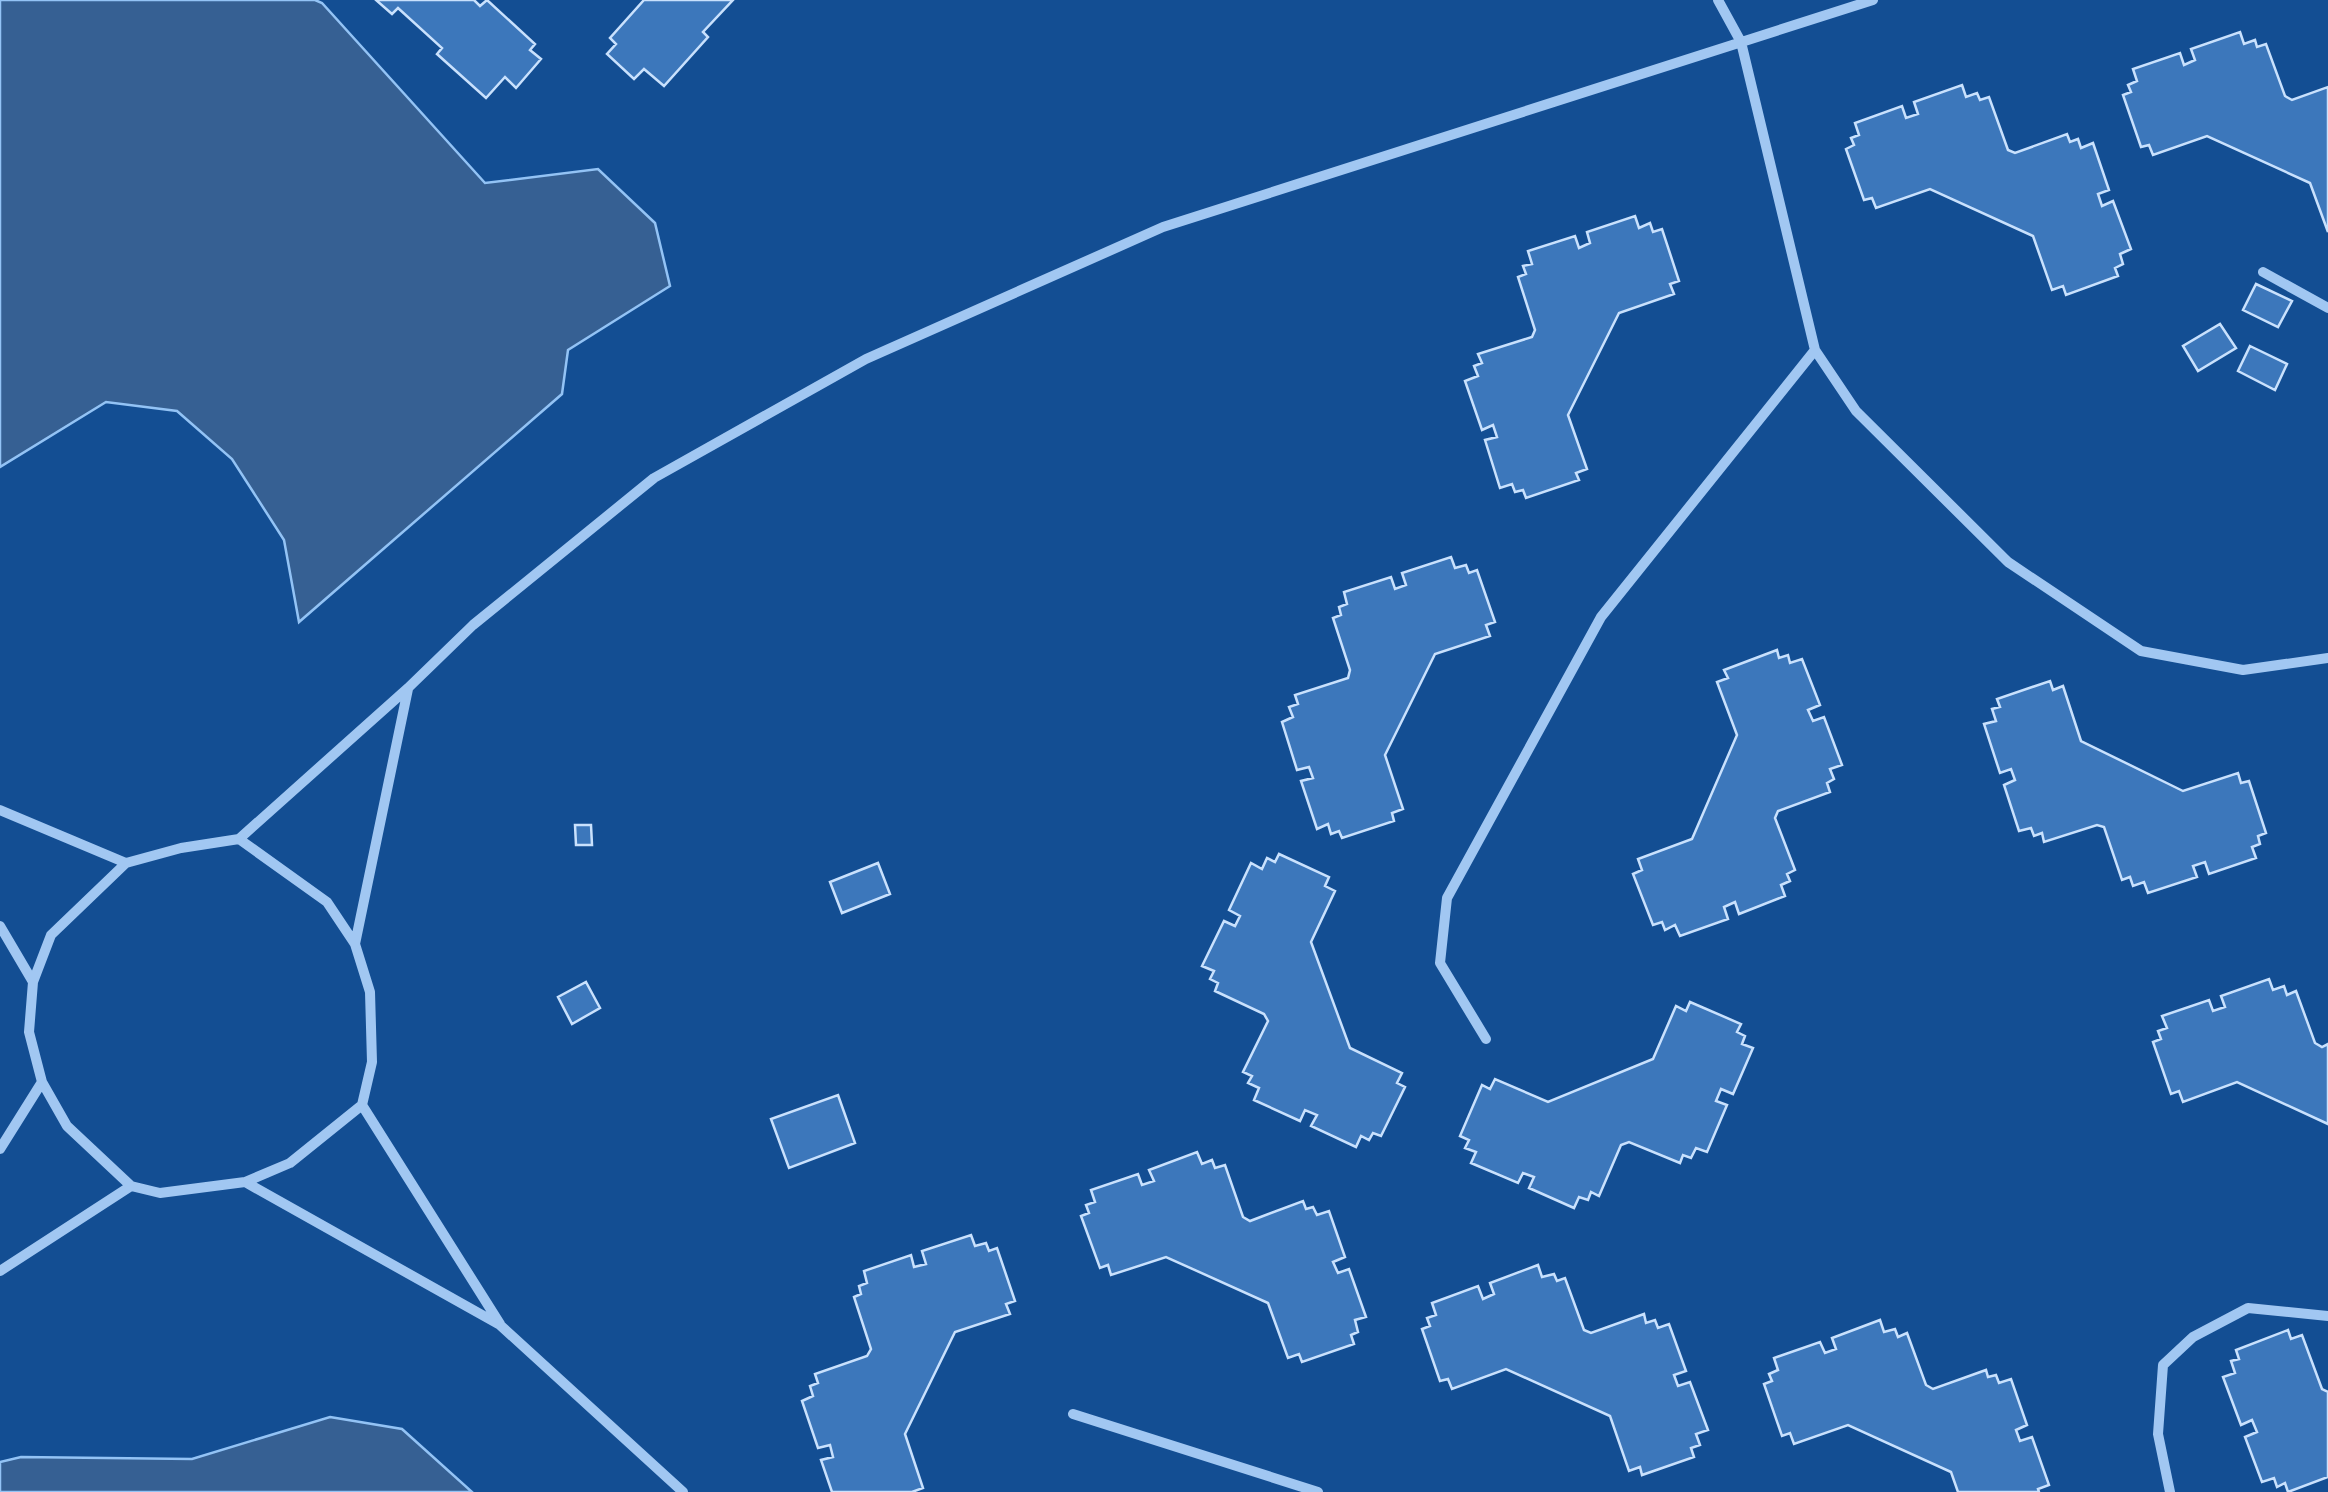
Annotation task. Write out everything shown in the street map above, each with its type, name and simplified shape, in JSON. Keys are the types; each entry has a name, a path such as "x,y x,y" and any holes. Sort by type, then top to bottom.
{"street":[{"path":"1718,0 1742,42 1814,350 1856,411 2008,562 2141,650 2243,670 2328,658"},
{"path":"239,839 327,902 355,944 370,992 372,1062 362,1105 290,1163 245,1182 160,1192 131,1186 67,1126 42,1082 29,1032 33,982 50,935 126,863 181,848 239,839 473,625 654,478 866,359 1163,227 1873,0"},
{"path":"2262,272 2328,308"},
{"path":"1486,1039 1440,963 1447,898 1601,616 1814,350"},
{"path":"355,944 408,688"},
{"path":"0,810 126,863"},
{"path":"0,926 33,982"},
{"path":"0,1149 42,1082"},
{"path":"362,1105 500,1325"},
{"path":"245,1182 500,1325 683,1492"},
{"path":"0,1271 131,1186"},
{"path":"2170,1492 2158,1434 2163,1365 2193,1336 2248,1308 2328,1316"},
{"path":"1073,1414 1318,1492"}],"water":[{"path":"0,0 315,0 322,3 485,183 598,169 655,223 670,286 568,350 562,394 299,622 284,540 232,459 177,411 106,402 0,467"},
{"path":"330,1417 402,1429 472,1492 0,1492 0,1462 21,1457 192,1459"}],"building":[{"path":"376,0 474,0 480,6 487,0 535,44 530,50 541,59 516,88 505,77 486,98 437,54 442,48 398,8 392,14"},
{"path":"644,0 733,0 703,32 708,37 664,86 644,69 634,79 607,54 616,44 610,38"},
{"path":"2240,32 2244,44 2255,40 2257,47 2266,44 2285,96 2292,100 2328,87 2328,232 2310,183 2207,136 2153,155 2149,145 2141,147 2123,95 2131,92 2128,85 2137,81 2133,69 2180,53 2184,65 2195,60 2191,49"},
{"path":"1962,85 1966,97 1977,93 1980,100 1989,97 2008,150 2015,153 2067,134 2070,142 2078,139 2081,148 2093,143 2109,190 2098,194 2102,206 2113,201 2131,249 2120,254 2123,264 2115,268 2118,276 2066,295 2063,286 2052,290 2033,236 1930,189 1876,208 1872,198 1864,200 1846,149 1854,145 1851,138 1859,135 1855,123 1902,106 1906,118 1918,114 1914,102"},
{"path":"1635,216 1639,228 1650,223 1653,232 1662,229 1679,281 1670,284 1674,294 1619,313 1568,415 1587,469 1576,473 1579,480 1526,498 1523,490 1515,492 1512,484 1500,488 1485,440 1497,437 1493,425 1482,430 1465,381 1478,376 1474,366 1482,363 1478,354 1532,337 1535,330 1518,277 1526,274 1523,266 1532,264 1528,251 1575,236 1579,248 1590,243 1587,232"},
{"path":"2256,284 2292,301 2278,327 2243,310"},
{"path":"2220,324 2236,348 2198,371 2183,346"},
{"path":"2250,346 2287,364 2275,390 2238,371"},
{"path":"1451,557 1455,568 1466,565 1469,573 1477,570 1495,622 1486,625 1490,636 1435,654 1385,755 1403,809 1392,813 1394,821 1342,838 1339,831 1331,834 1328,824 1317,829 1301,781 1313,778 1309,767 1297,770 1282,722 1293,717 1289,707 1298,704 1295,695 1348,678 1350,670 1333,618 1341,615 1339,607 1347,604 1344,592 1391,577 1395,589 1406,585 1402,573"},
{"path":"1777,650 1779,658 1788,655 1790,663 1802,659 1820,705 1808,710 1813,721 1824,717 1842,765 1830,769 1834,779 1827,783 1830,792 1778,811 1775,818 1795,870 1787,874 1790,881 1781,885 1785,896 1739,914 1735,902 1724,907 1728,919 1680,936 1675,925 1665,930 1662,922 1653,925 1633,874 1642,870 1638,859 1692,839 1737,735 1717,682 1728,678 1724,670"},
{"path":"2050,681 2053,690 2063,686 2081,741 2183,791 2238,773 2241,783 2249,781 2266,833 2258,836 2260,844 2252,847 2256,858 2209,874 2205,862 2193,866 2197,877 2148,893 2144,882 2133,886 2130,877 2122,880 2104,827 2097,825 2044,842 2042,833 2034,836 2031,828 2019,831 2004,785 2015,780 2011,769 2000,773 1984,724 1996,721 1992,709 2000,707 1997,699"},
{"path":"575,825 591,825 592,845 576,845"},
{"path":"1279,854 1329,877 1325,886 1335,891 1311,942 1350,1048 1402,1073 1397,1083 1405,1087 1381,1136 1373,1133 1369,1140 1361,1136 1356,1147 1311,1126 1317,1115 1305,1110 1300,1121 1254,1100 1259,1088 1248,1083 1252,1076 1243,1072 1268,1021 1264,1014 1215,991 1218,983 1210,979 1214,971 1202,966 1224,921 1235,926 1240,916 1229,910 1251,863 1262,869 1267,858 1275,862"},
{"path":"878,863 890,894 842,913 830,882"},
{"path":"2269,979 2273,990 2284,986 2287,995 2296,991 2315,1043 2322,1047 2328,1044 2328,1124 2237,1082 2183,1102 2179,1091 2171,1094 2153,1042 2161,1039 2158,1031 2167,1028 2162,1016 2209,1000 2213,1011 2225,1007 2221,996"},
{"path":"586,982 600,1008 572,1024 558,997"},
{"path":"1690,1002 1741,1024 1737,1032 1745,1036 1742,1044 1753,1048 1733,1094 1721,1089 1716,1101 1727,1105 1707,1152 1696,1148 1691,1158 1683,1155 1680,1163 1629,1142 1621,1145 1599,1196 1591,1192 1588,1200 1579,1197 1574,1208 1529,1188 1534,1177 1523,1173 1518,1183 1471,1163 1476,1152 1465,1148 1469,1140 1460,1136 1482,1085 1490,1089 1495,1079 1548,1102 1653,1059 1676,1006 1686,1011"},
{"path":"838,1095 855,1143 789,1168 771,1119"},
{"path":"1197,1152 1202,1164 1212,1160 1215,1168 1225,1165 1243,1217 1250,1221 1303,1201 1306,1209 1313,1207 1317,1215 1329,1211 1345,1257 1333,1262 1338,1273 1349,1269 1366,1317 1355,1320 1358,1332 1351,1335 1354,1344 1302,1362 1299,1354 1288,1358 1268,1303 1166,1257 1111,1275 1108,1265 1100,1268 1081,1216 1089,1213 1086,1205 1095,1202 1091,1190 1138,1174 1142,1185 1154,1181 1149,1170"},
{"path":"971,1235 975,1246 986,1243 989,1251 997,1248 1015,1301 1006,1304 1010,1314 955,1332 905,1434 923,1488 912,1492 832,1492 821,1460 833,1457 830,1445 818,1448 802,1401 813,1396 810,1386 818,1383 815,1374 867,1356 871,1349 854,1297 861,1294 859,1286 867,1283 864,1271 911,1255 914,1267 926,1264 922,1251"},
{"path":"1538,1265 1542,1277 1554,1274 1557,1281 1565,1278 1584,1330 1591,1333 1644,1314 1646,1323 1655,1320 1658,1328 1669,1324 1686,1371 1674,1375 1678,1386 1690,1382 1708,1430 1696,1434 1700,1445 1691,1448 1694,1457 1642,1475 1640,1467 1629,1471 1610,1416 1506,1369 1452,1389 1448,1379 1440,1381 1422,1329 1430,1326 1427,1318 1436,1315 1432,1303 1478,1286 1483,1299 1494,1294 1490,1283"},
{"path":"1880,1320 1884,1332 1895,1329 1898,1337 1907,1333 1926,1385 1933,1389 1986,1370 1988,1377 1996,1375 1999,1383 2011,1379 2027,1425 2016,1430 2020,1441 2032,1437 2049,1485 2038,1489 2039,1492 1958,1492 1951,1472 1848,1425 1794,1444 1790,1433 1782,1436 1764,1384 1772,1381 1769,1374 1778,1370 1774,1358 1820,1342 1825,1353 1836,1349 1832,1338"},
{"path":"2288,1330 2291,1339 2302,1335 2322,1389 2328,1392 2328,1477 2288,1492 2285,1483 2277,1487 2274,1478 2262,1482 2245,1437 2257,1432 2252,1420 2241,1425 2223,1377 2235,1373 2231,1361 2239,1359 2236,1350"}]}
